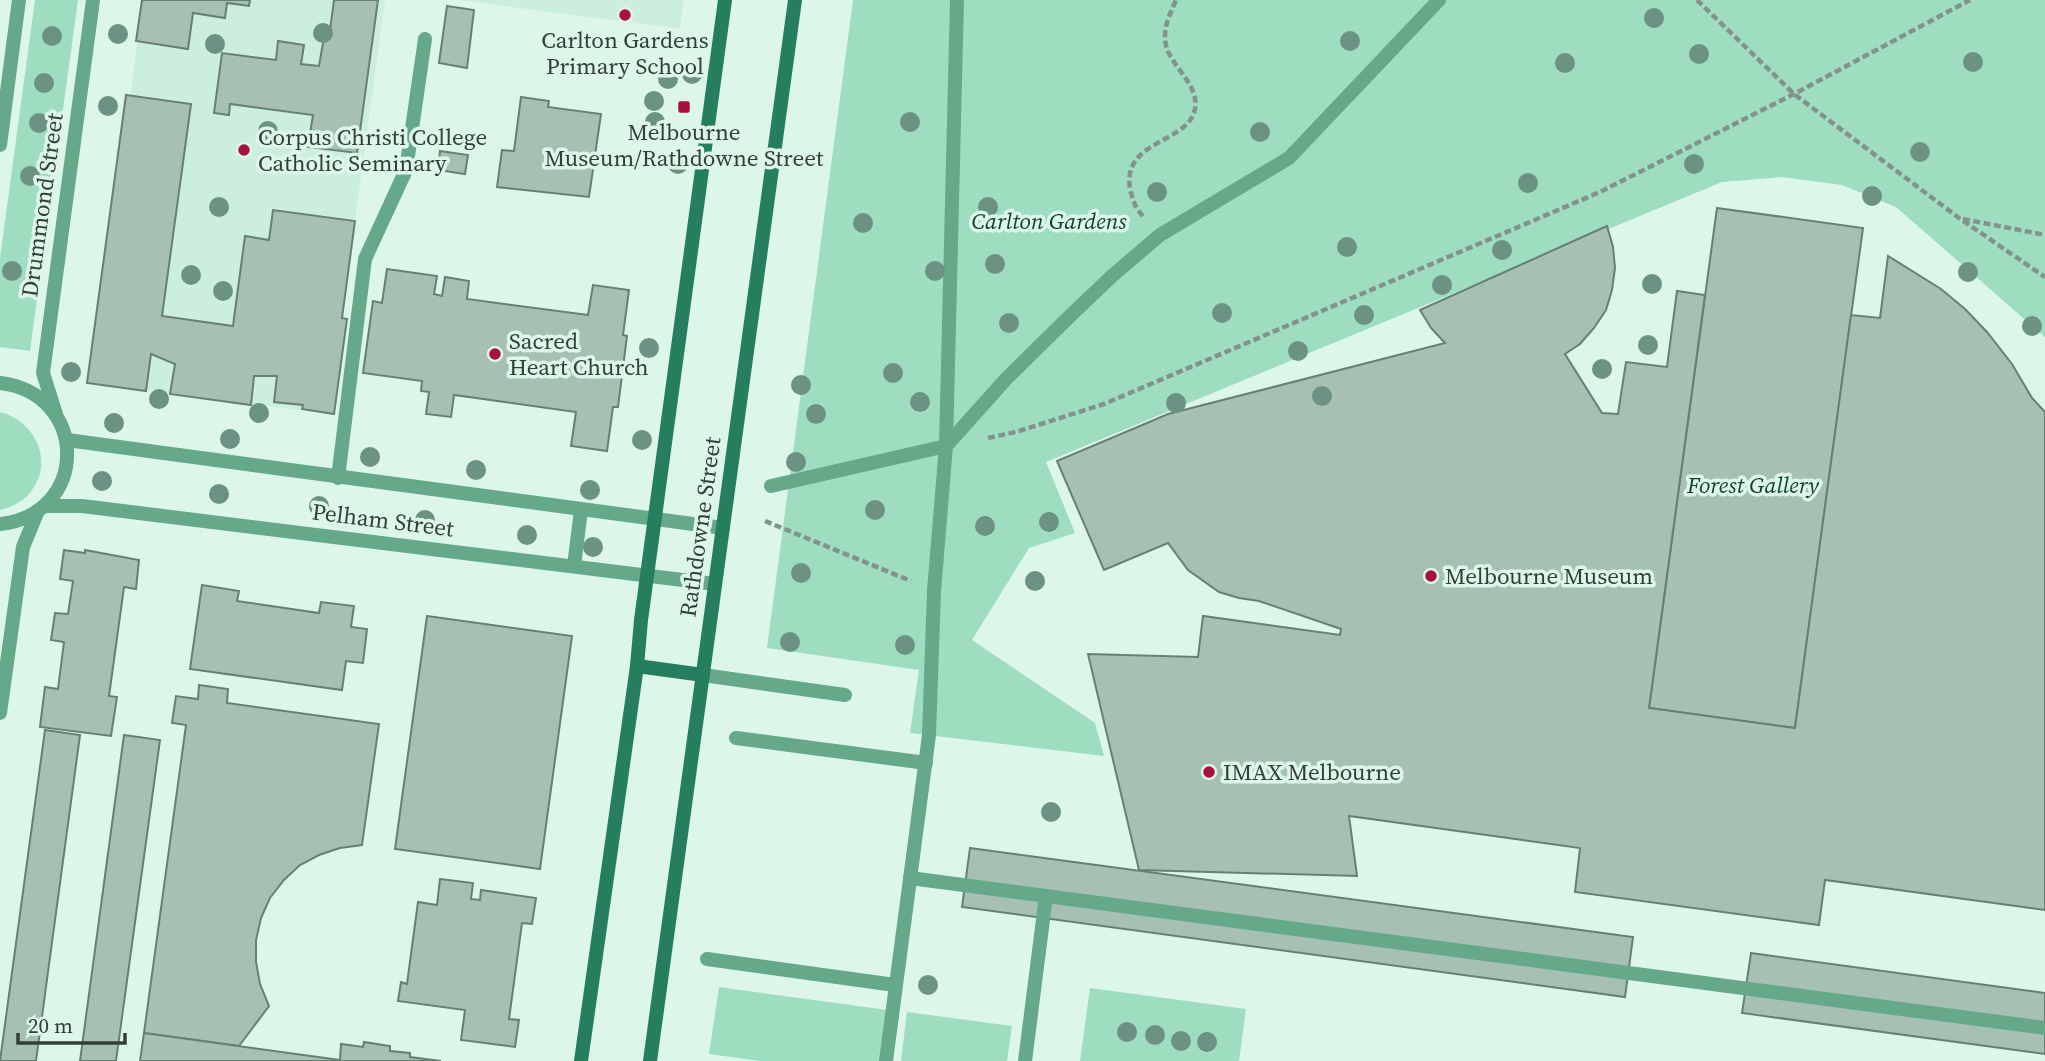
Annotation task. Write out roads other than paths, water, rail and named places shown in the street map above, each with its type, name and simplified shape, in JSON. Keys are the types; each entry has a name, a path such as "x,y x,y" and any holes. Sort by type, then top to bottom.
{"main road":[{"name":"Rathdowne Street","path":"581,1061 637,666 725,0"},
{"name":"Rathdowne Street","path":"650,1061 795,0"},
{"path":"637,666 703,675"}],"street":[{"path":"0,145 19,0"},
{"name":"Drummond Street","path":"67,440 43,373 93,0"},
{"path":"886,1061 929,735 934,591 946,446 957,0"},
{"path":"771,485 946,446 1006,379 1061,324 1160,235 1289,158 1439,0"},
{"path":"338,478 366,259 406,170 425,39"},
{"path":"0,383 23,388 41,398 56,414"},
{"path":"0,713 23,547 41,509 60,487 67,464 67,440"},
{"name":"Pelham Street","path":"67,440 723,528"},
{"name":"Pelham Street","path":"0,524 15,522 41,509 82,506 715,584"},
{"path":"574,566 581,510"},
{"path":"703,675 845,695"},
{"path":"736,738 926,763"},
{"path":"911,878 2045,1028"},
{"path":"1025,1061 1046,896"},
{"path":"708,959 895,985"}],"place":[{"name":"Carlton Gardens Primary School","path":"625,15"},
{"name":"Melbourne Museum/Rathdowne Street","path":"684,107"},
{"name":"Corpus Christi College Catholic Seminary","path":"244,150"},
{"name":"Sacred Heart Church","path":"495,354"},
{"name":"Melbourne Museum","path":"1431,576"},
{"name":"IMAX Melbourne","path":"1209,772"}],"park label":[{"name":"Carlton Gardens","path":"1049,221"},
{"name":"Forest Gallery","path":"1753,485"}]}
